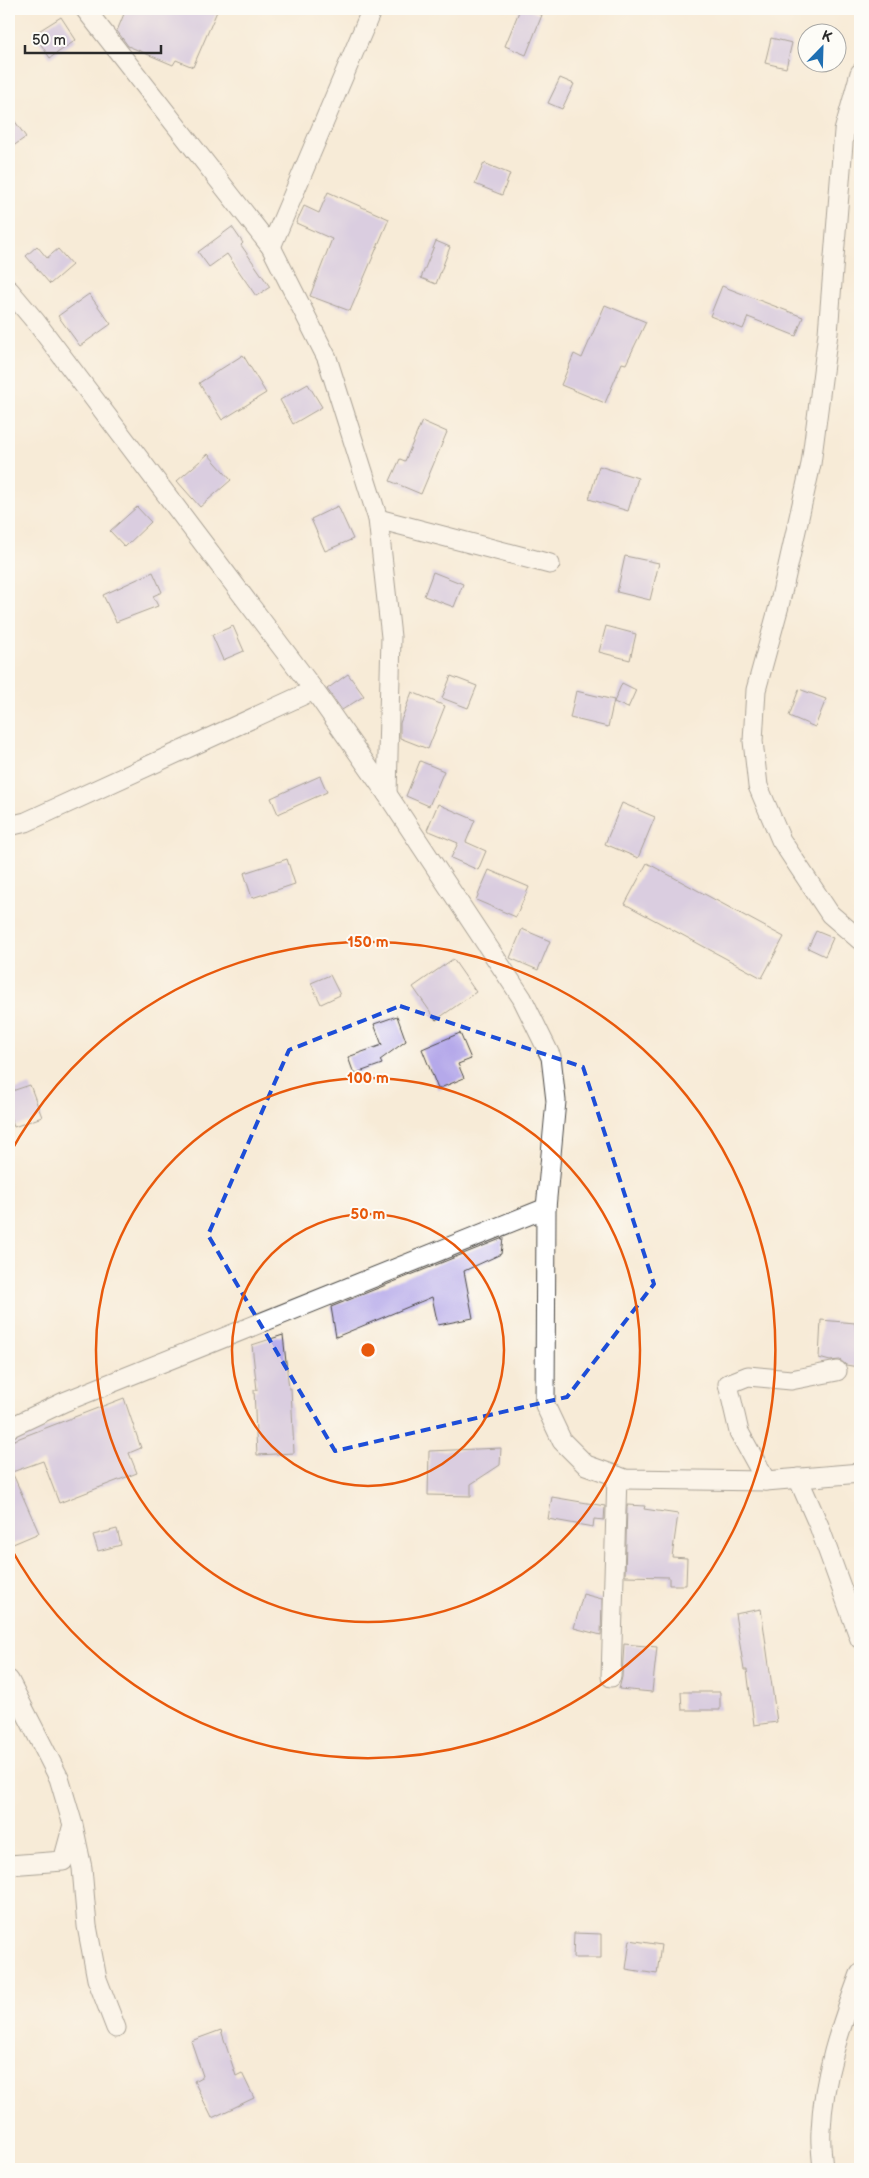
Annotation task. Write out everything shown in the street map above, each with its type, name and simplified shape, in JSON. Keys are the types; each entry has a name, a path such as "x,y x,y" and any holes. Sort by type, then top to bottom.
{"street":[{"path":"85,9 271,247 327,358 378,519 391,637 387,794"},
{"path":"271,247 372,9"},
{"path":"860,73 844,131 828,333 811,464 779,606 756,690 753,740 758,786 781,840 830,914 860,940"},
{"path":"9,290 36,322 314,690 387,794 522,998 551,1057 556,1102 546,1208 546,1405 562,1441 586,1465 625,1479 766,1481 860,1473"},
{"path":"378,519 550,564"},
{"path":"9,826 26,822 314,690"},
{"path":"9,1428 64,1402 546,1208"},
{"path":"766,1481 739,1432 728,1384 748,1376 791,1380 837,1371"},
{"path":"611,1677 618,1476"},
{"path":"798,1478 820,1526 860,1639"},
{"path":"9,1680 59,1778 73,1825 82,1868 87,1926 97,1978 116,2028"},
{"path":"9,1865 63,1861 73,1825"},
{"path":"824,2169 820,2131 832,2053 860,1974"}],"highlighted area":[{"path":"400,1006 583,1067 654,1284 567,1397 335,1451 208,1235 289,1050"}],"building":[{"path":"126,9 218,9 193,67 176,60 173,65 128,46 117,31"},
{"path":"520,9 526,9 542,15 526,55 505,46"},
{"path":"61,17 76,40 50,58 34,34"},
{"path":"771,38 792,43 786,68 765,63"},
{"path":"560,78 574,84 562,109 548,103"},
{"path":"9,113 26,137 9,149"},
{"path":"484,163 510,174 502,195 475,184"},
{"path":"328,192 389,219 350,311 310,296 332,239 296,223 304,206 319,213"},
{"path":"232,227 243,243 241,245 270,287 256,296 227,254 209,267 198,252"},
{"path":"436,241 450,247 436,284 421,278"},
{"path":"37,246 47,258 58,249 72,265 50,284 26,256"},
{"path":"722,286 803,317 796,336 748,317 743,329 710,316"},
{"path":"89,294 111,324 80,346 58,316"},
{"path":"605,305 646,322 626,364 622,363 605,403 561,385 574,354 582,358"},
{"path":"243,355 266,393 222,420 199,383"},
{"path":"308,384 322,407 293,424 280,400"},
{"path":"422,421 447,432 421,494 390,481 400,459 405,461"},
{"path":"208,454 231,480 200,507 177,481"},
{"path":"599,466 638,478 628,511 589,499"},
{"path":"338,506 353,539 325,551 311,519"},
{"path":"137,507 151,522 125,547 110,531"},
{"path":"625,556 659,563 650,600 617,592"},
{"path":"153,572 162,592 153,596 158,606 116,622 103,595"},
{"path":"433,572 463,584 454,607 424,596"},
{"path":"233,626 244,651 223,660 212,635"},
{"path":"606,626 636,634 630,660 599,652"},
{"path":"348,674 364,696 342,710 327,689"},
{"path":"451,676 477,686 468,708 442,698"},
{"path":"622,683 636,690 628,708 614,702"},
{"path":"799,689 826,699 815,727 789,716"},
{"path":"576,691 614,700 608,727 570,718"},
{"path":"412,692 445,706 428,749 400,738 400,723"},
{"path":"420,761 444,771 429,806 406,796"},
{"path":"320,776 327,792 278,814 271,798"},
{"path":"622,803 655,817 638,858 605,844"},
{"path":"438,804 475,820 466,842 486,851 478,870 451,858 458,843 427,830"},
{"path":"287,859 295,884 252,898 244,873"},
{"path":"647,863 784,937 762,978 625,904"},
{"path":"489,870 529,887 516,917 476,900"},
{"path":"522,929 550,941 538,970 510,958"},
{"path":"816,931 833,938 825,956 808,948"},
{"path":"453,959 476,992 436,1020 413,987"},
{"path":"330,975 340,995 321,1004 311,983"},
{"path":"397,1016 406,1041 380,1060 382,1064 354,1074 348,1057 382,1045 374,1024"},
{"path":"460,1033 471,1059 458,1064 464,1078 438,1089 422,1049"},
{"path":"30,1085 42,1117 14,1127 9,1113 9,1092"},
{"path":"503,1238 501,1254 464,1271 473,1318 438,1325 432,1297 336,1337 331,1307"},
{"path":"821,1320 855,1323 858,1367 846,1365 840,1360 830,1361 819,1358"},
{"path":"283,1335 289,1389 291,1388 294,1453 257,1455 254,1390 257,1390 252,1345"},
{"path":"124,1398 141,1448 129,1453 137,1473 59,1503 43,1461 12,1472 39,1533 13,1544 9,1534 9,1442"},
{"path":"501,1448 500,1465 471,1484 471,1496 428,1495 429,1451"},
{"path":"552,1497 605,1506 604,1520 594,1519 593,1527 548,1519"},
{"path":"627,1505 645,1506 644,1509 678,1514 672,1557 687,1558 686,1585 669,1585 669,1577 625,1576"},
{"path":"117,1529 121,1545 98,1551 93,1535"},
{"path":"583,1594 602,1599 601,1635 574,1628"},
{"path":"761,1609 777,1722 754,1725 747,1670 744,1670 735,1614"},
{"path":"624,1644 657,1647 652,1692 619,1689 622,1677"},
{"path":"681,1692 720,1692 720,1710 682,1710"},
{"path":"574,1933 601,1934 601,1958 573,1958"},
{"path":"630,1940 661,1945 657,1974 626,1969"},
{"path":"221,2030 236,2076 242,2073 254,2098 212,2118 194,2081 203,2076 191,2041"}]}
